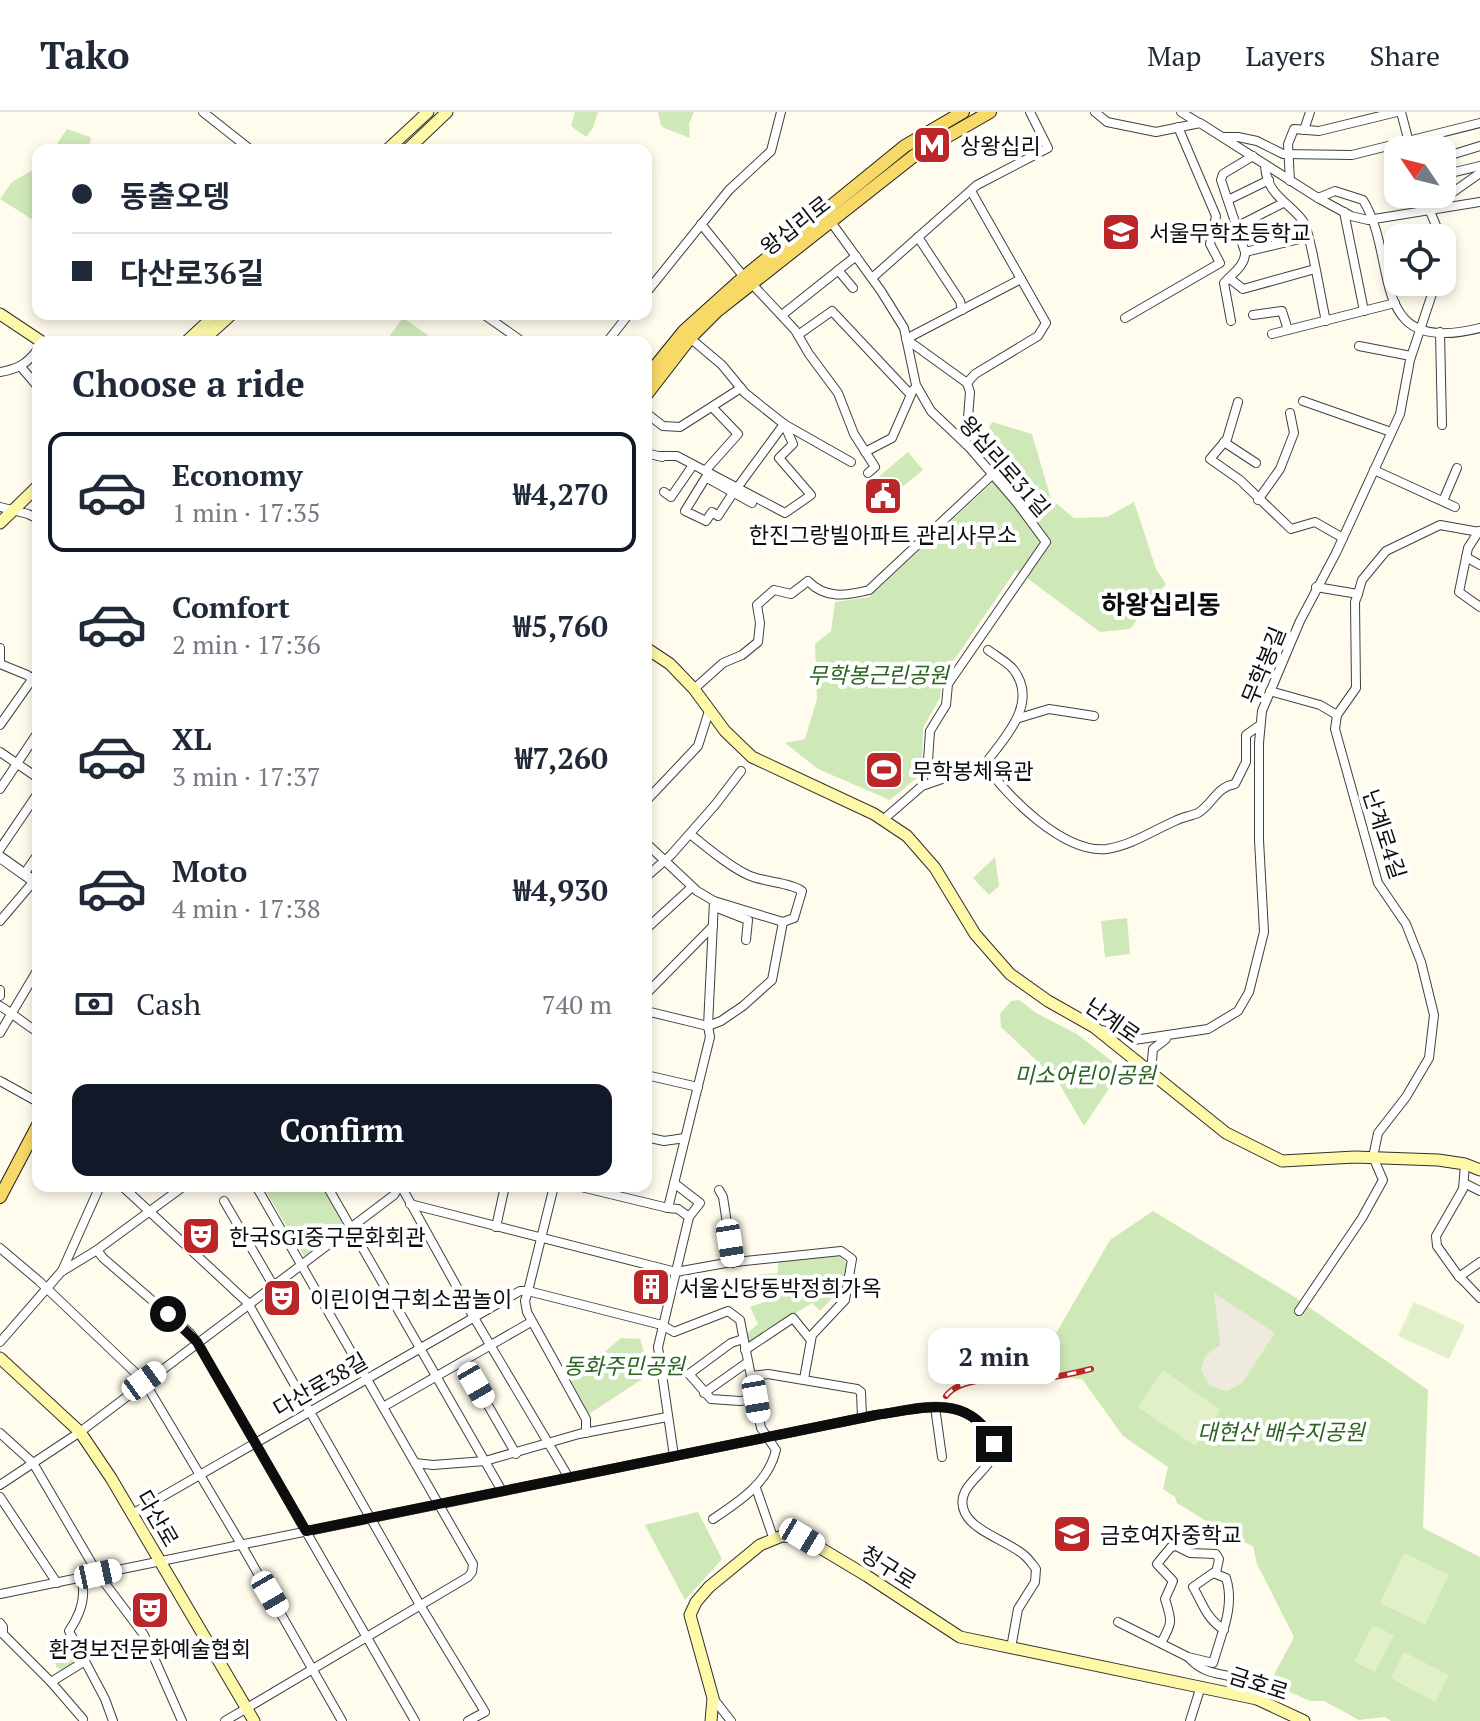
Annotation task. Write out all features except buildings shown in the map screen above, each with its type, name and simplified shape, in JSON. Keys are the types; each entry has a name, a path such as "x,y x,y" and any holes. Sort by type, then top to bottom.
{"main road":[{"path":"393,144 428,112"},
{"path":"413,144 447,112"},
{"name":"왕십리로","path":"652,371 684,331 915,155 963,112"},
{"name":"왕십리로","path":"950,126 990,112"},
{"name":"왕십리로","path":"652,387 690,338 748,280"},
{"path":"0,314 33,336"},
{"path":"192,336 210,320"},
{"path":"208,336 225,320"},
{"path":"0,523 32,492"},
{"name":"난계로","path":"652,650 694,689 709,711 752,757 884,819 907,836 935,868 975,934 1010,974 1097,1030 1226,1133 1282,1161 1373,1157 1438,1160 1480,1170"},
{"path":"0,1197 5,1178 32,1139"},
{"name":"다산로","path":"0,1358 80,1432 254,1721"},
{"name":"청구로","path":"774,1540 782,1536 802,1537 960,1637 1201,1686"},
{"path":"711,1721 713,1698 690,1615 709,1587 760,1545 774,1540"},
{"name":"금호로","path":"1201,1686 1257,1699 1304,1721"}],"street":[{"path":"203,112 243,144"},
{"path":"652,285 729,190 771,151 781,112"},
{"path":"872,278 977,185 1048,148 1030,112"},
{"path":"1095,112 1107,122 1156,132 1200,123"},
{"path":"1181,112 1318,198 1368,220 1480,202"},
{"path":"1304,130 1310,112"},
{"path":"1290,181 1288,144 1294,129 1319,131 1399,112 1407,136"},
{"path":"1440,136 1480,123"},
{"path":"1125,318 1220,263 1210,244 1216,216 1178,127"},
{"path":"1223,137 1257,141 1288,155 1352,155 1384,150"},
{"path":"1456,153 1480,146"},
{"path":"1231,321 1224,283 1246,258 1221,180 1223,174 1253,156"},
{"path":"1265,165 1269,180 1283,203 1305,222 1326,321"},
{"path":"1456,172 1480,166"},
{"path":"1428,210 1480,173"},
{"path":"1228,200 1269,180"},
{"path":"967,383 975,374 1038,336 1046,323 971,191"},
{"path":"1318,198 1335,191 1363,200 1375,219 1386,281 1403,319 1420,329 1440,332 1480,328"},
{"path":"1238,226 1283,203"},
{"path":"1428,210 1437,224"},
{"path":"1344,212 1364,311"},
{"path":"701,224 782,315 838,393 854,434 875,467 868,473"},
{"name":"왕십리로31길","path":"822,224 856,256 904,328 916,385 931,411 993,474 1046,542 948,684 946,705 930,731 928,761 933,781"},
{"path":"918,237 960,301 962,310"},
{"path":"1245,252 1308,237"},
{"path":"782,315 856,256"},
{"path":"1229,278 1243,289 1315,269"},
{"path":"838,270 853,288"},
{"path":"966,444 970,392 967,383 906,339 1021,279"},
{"name":"무학봉길","path":"1097,1030 1134,1040 1208,1029 1238,1011 1249,992 1264,932 1259,840 1262,711 1316,587 1343,538 1404,402 1411,356 1431,296"},
{"path":"1272,334 1395,303"},
{"path":"798,335 832,311 910,394"},
{"path":"1253,315 1282,311 1288,330"},
{"path":"492,320 514,336"},
{"path":"612,336 624,320"},
{"path":"1440,332 1442,425"},
{"path":"690,338 722,365 741,388 784,424 851,462"},
{"path":"1359,346 1411,356"},
{"path":"0,372 21,367 32,357"},
{"path":"21,367 32,380"},
{"path":"865,452 892,438 916,385"},
{"path":"652,418 663,426 680,427 741,388"},
{"path":"1303,401 1391,432"},
{"path":"1238,402 1224,442 1210,459 1240,480 1291,529 1315,522 1343,538"},
{"path":"712,407 738,434 706,474 685,511 706,521 712,512 718,516 784,424"},
{"path":"1258,500 1280,469 1294,433 1290,413"},
{"path":"658,456 677,456 735,490 785,513 811,495 779,458 793,444 784,424"},
{"path":"1224,442 1256,463"},
{"path":"652,454 706,474"},
{"path":"664,492 671,497 691,468"},
{"path":"1443,501 1457,468"},
{"path":"1374,470 1455,507"},
{"path":"694,689 723,663 742,655 758,642 760,623 757,605 774,590 791,594 808,581 827,595 851,595 869,590 993,474"},
{"path":"735,490 752,503"},
{"path":"0,507 32,516"},
{"path":"1270,691 1320,705 1337,715 1356,688 1355,602 1362,580 1386,551 1440,525 1480,531 1468,548 1459,592 1480,607"},
{"path":"1466,557 1480,565"},
{"path":"1316,587 1358,594"},
{"path":"0,648 0,662 32,675"},
{"path":"884,819 922,786 985,764 1019,718 1023,688 1013,669 988,650"},
{"path":"0,725 32,680"},
{"path":"1019,718 1049,709 1094,716"},
{"path":"652,795 698,746 709,711"},
{"name":"난계로4길","path":"1337,715 1335,729 1378,883 1406,924 1421,962 1434,1015 1429,1058 1406,1097 1378,1133 1373,1157"},
{"path":"985,764 998,782 1044,826 1080,844 1104,849 1151,834 1174,821 1200,812 1224,785 1235,784 1246,762 1246,735 1260,725"},
{"path":"0,789 32,741"},
{"path":"0,752 32,774"},
{"path":"652,871 690,834 741,771"},
{"path":"0,849 32,802"},
{"path":"690,834 747,875 774,884 797,887 802,891 794,918 783,922 714,904"},
{"path":"652,849 714,904 748,920 746,940"},
{"path":"0,857 32,879"},
{"path":"24,874 32,863"},
{"path":"0,921 32,886"},
{"path":"652,924 692,887"},
{"path":"668,1208 710,1037 714,904"},
{"path":"652,1012 708,1026 743,1006 772,980 783,922"},
{"path":"652,988 713,925"},
{"path":"0,1033 32,979"},
{"path":"0,1006 32,1029"},
{"path":"1151,1072 1153,1049 1170,1036"},
{"path":"652,1076 698,1087"},
{"path":"0,1081 32,1099"},
{"path":"652,1138 664,1141 685,1138"},
{"path":"1299,1311 1362,1218 1383,1180 1373,1157"},
{"path":"1465,1164 1463,1189 1436,1236 1437,1246 1459,1277 1480,1298"},
{"path":"674,1183 700,1203 689,1217 658,1347 674,1456"},
{"path":"1464,1183 1480,1191"},
{"path":"719,1190 723,1197 733,1263"},
{"path":"0,1342 61,1272 97,1192"},
{"path":"129,1192 248,1303 420,1605 485,1712 468,1721"},
{"path":"61,1272 97,1250 176,1192"},
{"path":"225,1721 420,1605 430,1602 472,1572 473,1564 259,1192"},
{"path":"330,1192 502,1491"},
{"path":"0,1485 80,1432 396,1192"},
{"path":"403,1192 569,1478"},
{"path":"496,1227 504,1192"},
{"path":"553,1192 525,1301 531,1322 586,1419 586,1433"},
{"path":"602,1192 678,1209 689,1217"},
{"path":"224,1201 273,1285"},
{"path":"410,1204 676,1272 841,1251 852,1259 845,1300 831,1311 810,1339 804,1379"},
{"path":"0,1248 144,1381 342,1721"},
{"path":"97,1250 197,1342 415,1721"},
{"path":"1459,1277 1480,1262"},
{"name":"다산로38길","path":"132,1514 473,1316 520,1291 528,1291"},
{"path":"528,1291 662,1325 674,1332 728,1311 735,1313 740,1320 761,1428 776,1450 773,1464 756,1488 713,1519"},
{"path":"745,1350 793,1318 810,1339"},
{"path":"383,1407 531,1322"},
{"path":"743,1339 731,1343 689,1374 707,1396 740,1401 756,1399"},
{"path":"463,1362 516,1454"},
{"path":"707,1396 748,1362"},
{"path":"751,1376 768,1374 857,1389 861,1392 862,1418"},
{"path":"1,1592 862,1418 943,1405 973,1417 994,1444 992,1458 965,1491 964,1511 972,1522 1025,1555 1036,1569 1035,1582 1018,1609 1011,1648"},
{"path":"935,1407 942,1457"},
{"path":"415,1463 433,1465 485,1461 586,1433 667,1417"},
{"path":"0,1433 33,1463 98,1574 144,1635 182,1721"},
{"path":"756,1488 774,1540"},
{"path":"0,1497 57,1583"},
{"path":"1161,1643 1172,1617 1165,1599 1173,1581 1157,1564 1171,1547 1176,1546 1190,1553 1216,1554 1219,1559 1214,1573 1193,1587 1203,1610 1211,1621 1224,1630"},
{"path":"1118,1622 1188,1657 1213,1663 1228,1617 1229,1584 1226,1578 1214,1573"},
{"path":"81,1578 85,1591 76,1620 69,1631 105,1699 113,1721"},
{"path":"0,1623 3,1634 83,1719"},
{"path":"1188,1657 1204,1672 1239,1677 1249,1684 1257,1699"},
{"path":"51,1682 85,1661"},
{"path":"1190,1721 1201,1686"},
{"path":"713,1698 731,1721"}],"green space":[{"path":"575,112 598,112 593,128 586,137 571,126"},
{"path":"658,112 694,112 689,124 690,138 664,128"},
{"path":"67,129 91,140 89,144 57,144"},
{"path":"32,170 32,219 0,199 12,182"},
{"path":"402,320 428,335 427,336 390,336"},
{"name":"무학봉근린공원","path":"992,422 1032,434 1051,499 1074,518 1107,517 1134,502 1156,569 1166,584 1130,629 1100,632 1016,570 943,676 940,698 923,728 922,769 918,777 890,800 818,769 785,743 805,739 817,699 815,644 831,631 835,602 869,597 992,483 999,464 989,428"},
{"path":"908,452 923,470 892,495 885,487 875,494 868,486"},
{"path":"995,857 999,886 989,895 973,878"},
{"path":"1127,918 1130,954 1105,957 1101,921"},
{"name":"미소어린이공원","path":"1019,1000 1038,1014 1077,1034 1122,1069 1084,1126 1057,1080 1001,1027 1000,1014 1011,1001"},
{"path":"267,1192 327,1192 346,1224 304,1256"},
{"name":"대현산 배수지공원","path":"1153,1211 1293,1296 1428,1390 1423,1528 1480,1557 1480,1721 1391,1721 1385,1717 1359,1720 1324,1701 1310,1701 1281,1688 1268,1686 1294,1637 1257,1564 1253,1546 1177,1503 1175,1497 1163,1489 1168,1467 1123,1436 1082,1379 1032,1375 1110,1240"},
{"path":"839,1255 847,1264 841,1297 836,1294 820,1311 812,1303 748,1343 746,1334 758,1324 750,1307 775,1298 772,1283 753,1283 752,1275 778,1273 778,1262"},
{"path":"1414,1302 1465,1325 1449,1359 1398,1336"},
{"name":"동화주민공원","path":"621,1338 640,1339 650,1374 589,1414 571,1381"},
{"path":"1163,1370 1221,1410 1195,1446 1138,1407"},
{"path":"698,1512 722,1559 685,1600 645,1525"},
{"path":"1404,1553 1449,1575 1425,1625 1380,1603"},
{"path":"1373,1625 1394,1635 1375,1672 1354,1662"},
{"path":"73,1643 83,1661 66,1671 57,1668 52,1657"},
{"path":"1404,1652 1449,1675 1435,1702 1391,1678"}],"shaded area":[{"path":"1214,1293 1275,1333 1242,1383 1227,1391 1210,1386 1201,1370 1205,1356 1220,1345"}],"railway":[{"path":"946,1396 955,1388 980,1380 1054,1377 1091,1369"}],"place":[{"name":"상왕십리","path":"932,145"},
{"name":"서울무학초등학교","path":"1121,232"},
{"name":"한진그랑빌아파트 관리사무소","path":"883,496"},
{"name":"무학봉체육관","path":"884,770"},
{"name":"한국SGI중구문화회관","path":"201,1236"},
{"name":"서울신당동박정희가옥","path":"651,1287"},
{"name":"이린이연구회소꿉놀이","path":"282,1298"},
{"name":"금호여자중학교","path":"1072,1534"},
{"name":"환경보전문화예술협회","path":"150,1610"}],"district":[{"name":"하왕십리동","path":"1161,604"}],"route":[{"path":"168,1314 197,1342 306,1531 876,1415 943,1405 973,1417 983,1425 994,1444"}]}
